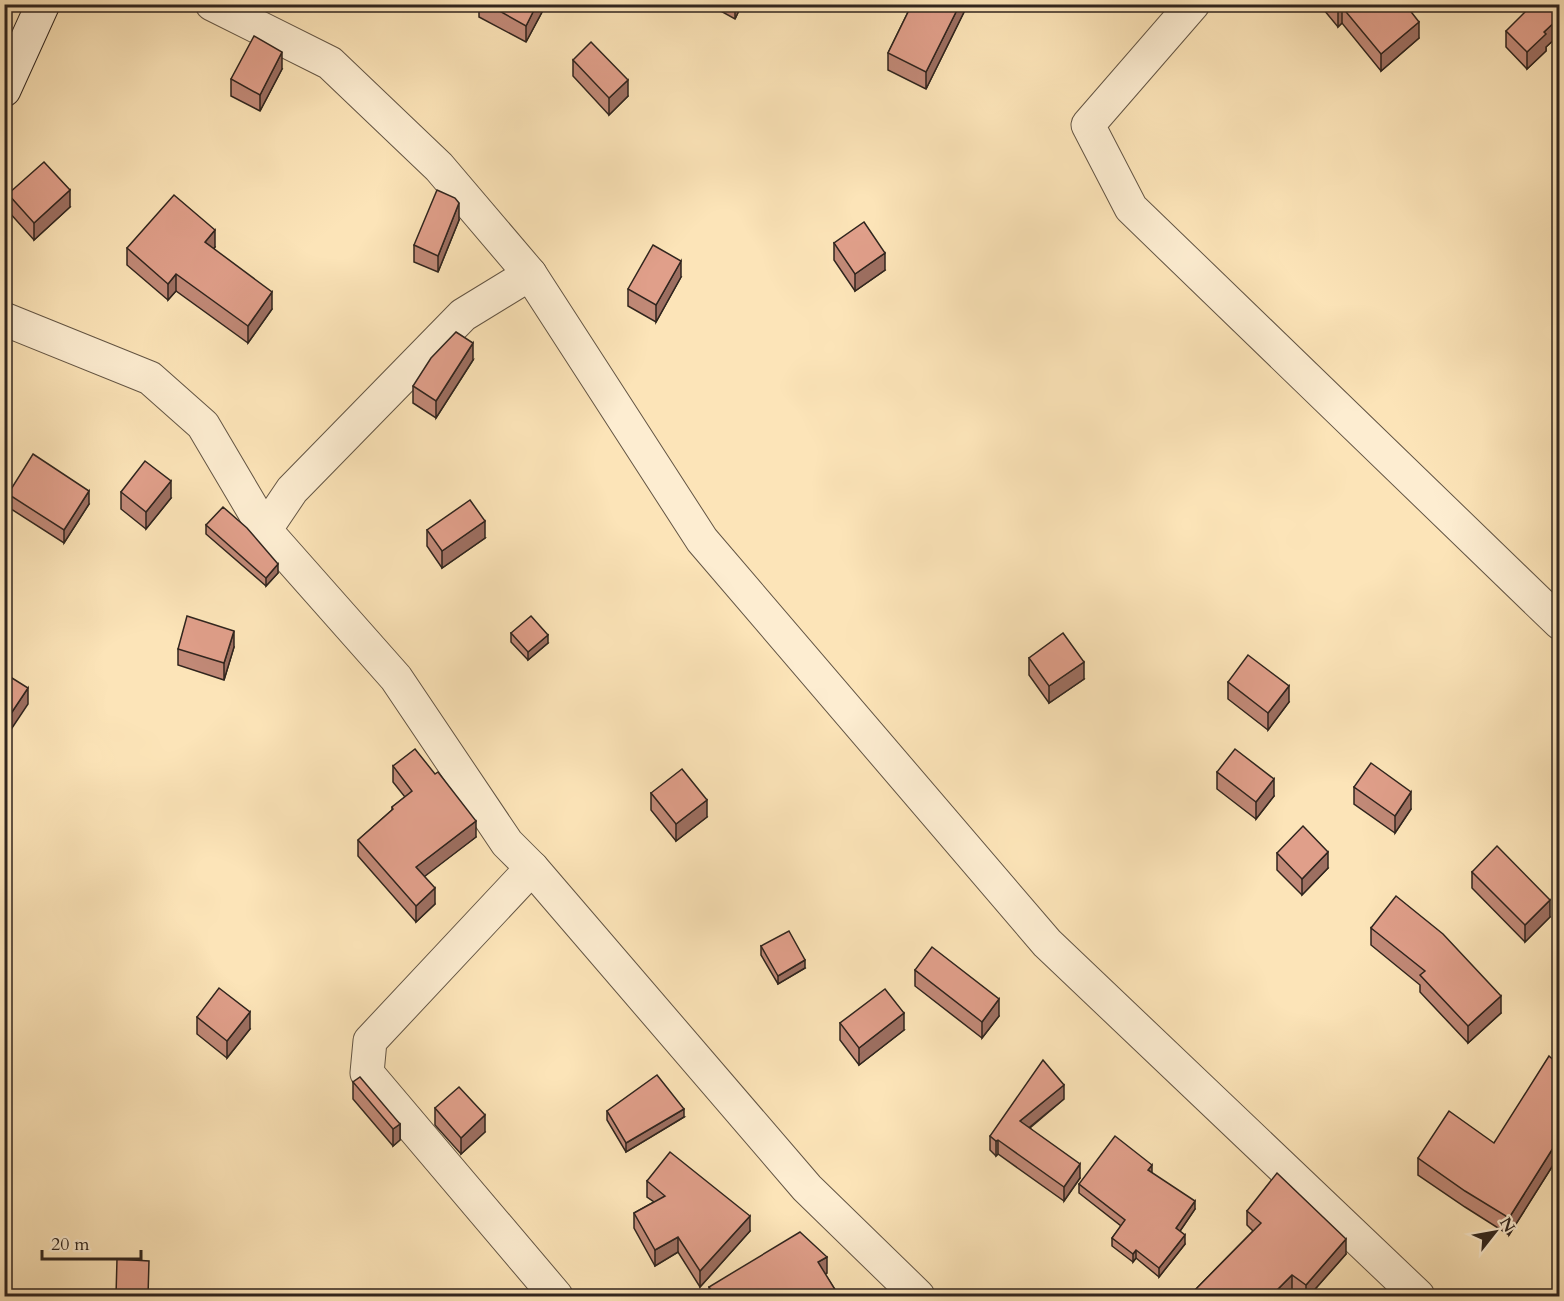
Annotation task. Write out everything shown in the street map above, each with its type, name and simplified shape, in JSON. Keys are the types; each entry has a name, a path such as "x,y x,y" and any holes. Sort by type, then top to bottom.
{"street":[{"path":"4,90 43,4"},
{"path":"212,4 330,63 439,168 530,274 702,540 1047,943 1418,1296"},
{"path":"1193,4 1088,125 1131,208 1560,622"},
{"path":"265,530 292,490 463,315 530,274"},
{"path":"4,319 150,378 203,425 265,530 396,678 507,843 532,868 807,1188 918,1296"},
{"path":"532,868 370,1041 367,1073 556,1296"}],"building":[{"path":"487,4 537,4 526,26"},
{"path":"912,4 960,4 926,72 888,53"},
{"path":"1333,4 1405,4 1419,22 1381,54 1342,7 1338,10"},
{"path":"1533,4 1551,4 1560,17 1527,52 1506,31"},
{"path":"254,36 282,52 260,95 231,79"},
{"path":"591,42 628,80 609,98 573,60"},
{"path":"44,162 70,190 34,223 8,194"},
{"path":"437,190 455,198 459,203 438,256 414,245"},
{"path":"174,195 215,230 205,242 272,292 248,326 176,274 168,284 127,248"},
{"path":"864,222 885,253 855,274 834,243"},
{"path":"653,245 681,261 656,305 628,289"},
{"path":"456,332 473,343 436,401 413,386 431,358"},
{"path":"33,454 89,491 64,530 8,494"},
{"path":"145,461 171,481 146,512 121,492"},
{"path":"470,500 485,521 442,551 427,530"},
{"path":"223,507 247,528 278,564 266,578 206,525"},
{"path":"187,616 234,631 224,663 178,649"},
{"path":"531,616 548,635 528,652 511,633"},
{"path":"1063,633 1084,662 1049,686 1029,658"},
{"path":"1248,655 1289,686 1268,713 1228,682"},
{"path":"4,673 28,688 4,724"},
{"path":"415,749 435,774 438,772 476,821 416,867 435,888 416,906 358,840 412,791 393,766"},
{"path":"1235,749 1274,779 1256,802 1217,772"},
{"path":"1371,763 1411,792 1395,816 1354,787"},
{"path":"682,769 707,800 676,824 651,793"},
{"path":"1303,826 1328,852 1302,879 1277,853"},
{"path":"1497,846 1550,900 1525,925 1472,872"},
{"path":"1396,896 1443,934 1501,996 1468,1026 1420,975 1425,971 1371,928"},
{"path":"789,931 805,960 778,976 761,946"},
{"path":"932,947 999,999 982,1022 915,970"},
{"path":"219,988 250,1012 227,1041 197,1017"},
{"path":"885,989 904,1013 859,1048 840,1023"},
{"path":"1549,1056 1560,1066 1560,1137 1509,1218 1418,1158 1449,1111 1494,1143"},
{"path":"1043,1060 1064,1085 1020,1121 1080,1164 1064,1187 990,1136"},
{"path":"657,1075 684,1109 626,1143 607,1111"},
{"path":"360,1077 400,1124 393,1129 353,1082"},
{"path":"459,1087 485,1115 461,1138 435,1108"},
{"path":"1115,1136 1152,1165 1148,1170 1195,1201 1176,1228 1185,1235 1159,1268 1136,1250 1133,1254 1112,1238 1125,1220 1079,1184"},
{"path":"670,1152 750,1216 700,1271 678,1237 655,1250 634,1213 665,1196 647,1181"},
{"path":"1277,1173 1346,1239 1306,1285 1292,1275 1271,1296 1202,1296 1194,1291 1261,1223 1247,1211"},
{"path":"800,1232 827,1257 818,1262 839,1296 715,1296 709,1287"},
{"path":"117,1259 149,1261 148,1296 116,1296"}]}
